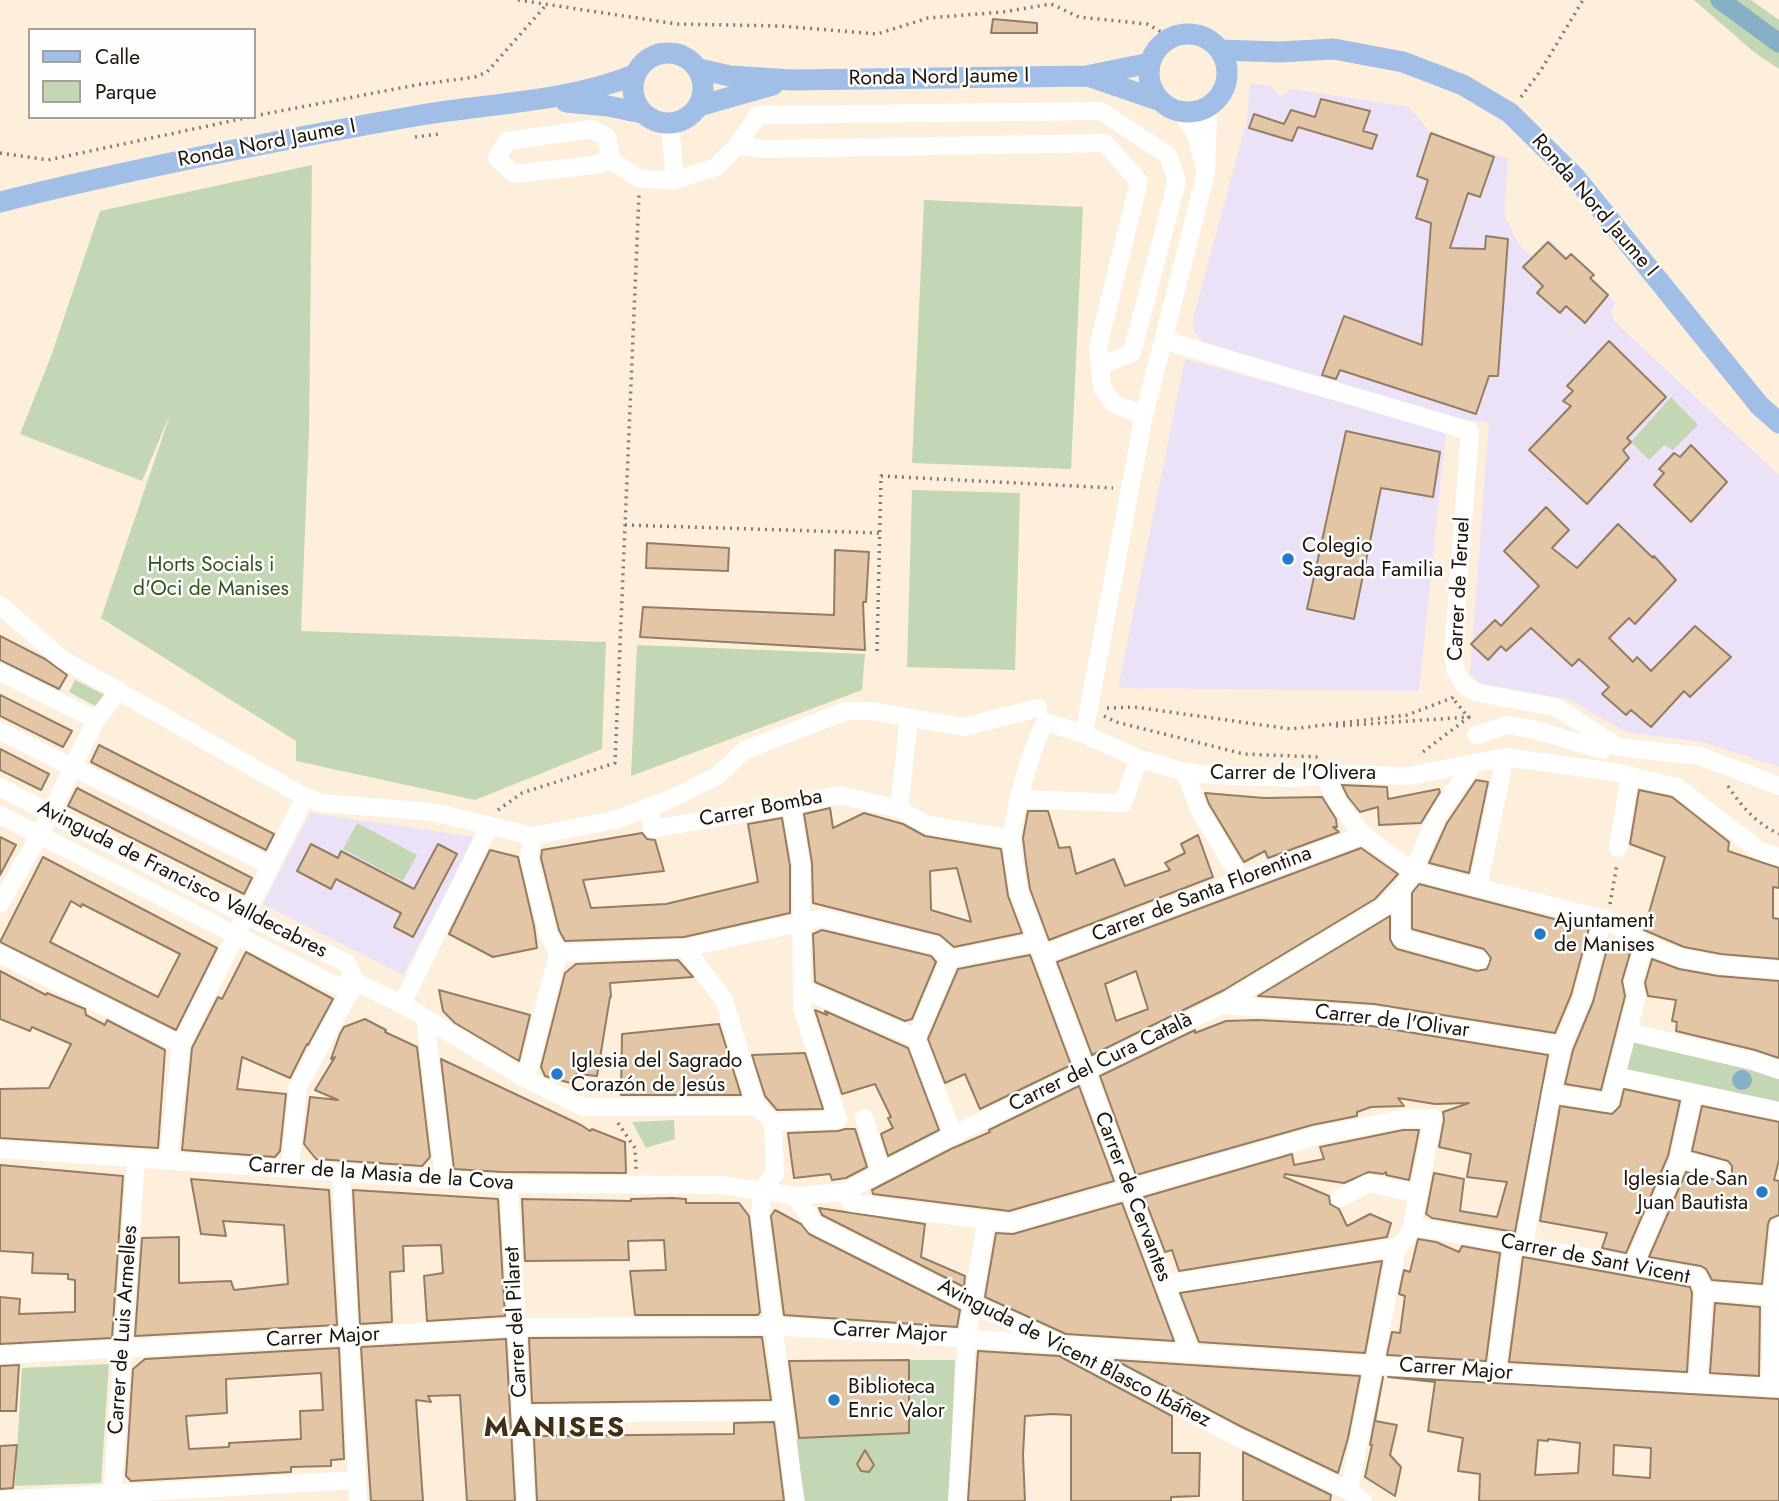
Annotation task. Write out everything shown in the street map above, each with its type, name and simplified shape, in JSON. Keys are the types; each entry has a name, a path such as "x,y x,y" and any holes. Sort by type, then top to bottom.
{"main road":[{"path":"1167,35 1198,35 1218,42 1228,73 1219,98 1208,107 1195,111 1181,111 1161,101 1153,90 1148,55 1161,45 1167,35"},
{"name":"Ronda Nord Jaume I","path":"1218,42 1280,52 1334,49 1403,62 1463,85 1510,113 1575,177 1759,405 1779,423"},
{"path":"670,51 691,59 699,69 704,88 699,106 686,118 670,124 655,121 642,113 632,95 634,75 648,57 670,51"},
{"name":"Ronda Nord Jaume I","path":"1228,73 1280,52"},
{"name":"Ronda Nord Jaume I","path":"699,69 730,76 792,80 1086,76 1148,55"},
{"name":"Ronda Nord Jaume I","path":"0,202 237,148 458,109 536,100 604,87 634,75"},
{"name":"Ronda Nord Jaume I","path":"1086,76 1161,101"},
{"name":"Ronda Nord Jaume I","path":"699,106 792,80"},
{"name":"Ronda Nord Jaume I","path":"536,100 608,106 642,113"}],"street":[{"path":"1084,734 1144,415 1206,173 1208,107"},
{"path":"611,160 594,165 513,174 497,158 507,141 592,129 607,137 611,160 640,179 675,180 716,167 737,146 758,115 1101,111 1168,155 1177,181 1132,353 1102,365"},
{"path":"1181,111 1196,135 1206,173"},
{"path":"670,124 675,180"},
{"path":"737,146 765,149 1105,143 1139,182 1098,347 1102,365 1102,388 1114,404 1144,415"},
{"name":"Carrer de Teruel","path":"1163,340 1470,431 1453,654 1456,672 1465,686 1478,693 1556,707 1610,748"},
{"path":"0,605 62,659 305,797 321,803 433,812 532,836 615,820 671,799 717,776 745,750 846,711 871,711 963,727 1042,715"},
{"path":"0,672 96,720"},
{"path":"0,904 39,836 96,720 119,690"},
{"name":"Carrer de l'Olivera","path":"1042,715 1139,759 1185,772 1293,778 1409,776 1506,757"},
{"name":"Carrer de Cervantes","path":"1042,715 1019,799 1012,839 1019,892 1190,1352"},
{"path":"899,809 909,718"},
{"path":"1476,735 1508,725 1610,748 1700,756 1779,786"},
{"path":"0,731 271,866"},
{"path":"1610,748 1619,757 1622,773 1618,848"},
{"path":"1471,886 1506,757 1622,773 1677,787 1760,850 1779,857"},
{"path":"1019,799 1123,803 1139,759"},
{"name":"Carrer del Cura Català","path":"762,1191 795,1196 844,1192 1084,1070 1221,1005 1382,908 1401,892 1434,822 1473,765"},
{"path":"1185,772 1199,809 1235,869"},
{"path":"1324,776 1338,803 1363,835 1413,871 1605,919 1644,944 1681,958 1720,965 1779,970"},
{"name":"Avinguda de Francisco Valldecabres","path":"0,787 246,915 347,963 355,982"},
{"name":"Carrer Bomba","path":"650,807 652,829 839,794 899,809 927,825 1012,839"},
{"path":"168,1161 181,1045 305,797"},
{"path":"685,948 724,1000 755,1106 773,1122 838,1120 802,1007 801,865 791,805"},
{"name":"Avinguda de Francisco Valldecabres","path":"0,815 337,986 355,982 402,1004 526,1079 583,1107 755,1106"},
{"path":"402,1004 489,826"},
{"name":"Carrer de Santa Florentina","path":"950,959 1039,948 1363,835"},
{"path":"526,1079 558,953 548,934 529,859 532,836"},
{"path":"1401,892 1401,938 1480,960"},
{"path":"558,953 685,948 822,918 937,946 950,959 916,1038 953,1135"},
{"path":"1496,1373 1518,1244 1562,1046 1582,999 1605,919"},
{"path":"1551,1093 1609,1103 1637,996 1633,983 1644,944"},
{"path":"0,954 181,1045"},
{"path":"290,1169 298,1087 355,982"},
{"path":"802,989 916,1038"},
{"name":"Carrer de l'Olivar","path":"1221,1005 1372,1015 1562,1046"},
{"path":"425,1018 444,1179"},
{"path":"1628,1032 1752,1061 1779,1070"},
{"path":"1616,1076 1779,1111"},
{"path":"1634,1264 1679,1159 1693,1093"},
{"path":"863,1118 881,1172"},
{"path":"844,1192 852,1203 1010,1223 1315,1136 1402,1119 1433,1118 1412,1226 1405,1240 1397,1247 1165,1284"},
{"path":"773,1122 775,1173 762,1191 760,1216 795,1501"},
{"name":"Carrer de la Masia de la Cova","path":"0,1149 509,1184 722,1185 762,1191"},
{"name":"Carrer de Luis Armelles","path":"112,1497 136,1159"},
{"path":"1679,1159 1721,1170"},
{"path":"341,1174 358,1501"},
{"path":"1340,1198 1368,1183 1419,1194"},
{"name":"Carrer del Pilaret","path":"509,1184 526,1501"},
{"name":"Avinguda de Vicent Blasco Ibáñez","path":"795,1196 814,1224 973,1304 1063,1345 1356,1496"},
{"path":"957,1501 967,1337 986,1221"},
{"name":"Carrer de Sant Vicent","path":"1412,1226 1698,1277 1704,1291 1772,1296"},
{"path":"1775,1388 1772,1296 1779,1226"},
{"path":"1356,1496 1374,1364 1397,1247"},
{"path":"1698,1383 1704,1291"},
{"name":"Carrer Major","path":"0,1356 518,1327 772,1326 1496,1373 1775,1388"},
{"path":"523,1414 783,1411"},
{"path":"0,1500 112,1497 357,1480"}],"path":[{"path":"518,0 677,24 781,26 877,34 928,18 1003,12 1051,4 1079,17 1147,24 1167,35"},
{"path":"1510,113 1541,70 1583,0"},
{"path":"256,116 416,85 475,77 487,72 547,5"},
{"path":"1148,55 1167,35 1183,25 1193,25 1218,42"},
{"path":"0,153 48,160 243,119"},
{"path":"489,826 497,811 522,793 615,763 640,179"},
{"path":"877,651 881,476 1118,488 1119,481"},
{"path":"625,524 880,533"},
{"path":"1291,729 1407,715 1452,698 1456,672"},
{"path":"1087,709 1134,707 1291,729 1469,718 1412,761 1424,757"},
{"path":"1087,709 1116,722 1244,754 1328,757"},
{"path":"1605,919 1618,848"},
{"path":"607,1106 635,1148 636,1185"}],"shaded area":[{"path":"1250,84 1272,86 1280,97 1291,89 1409,107 1431,133 1508,158 1504,215 1519,245 1532,256 1549,239 1616,303 1611,311 1615,322 1779,475 1779,767 1702,742 1626,732 1570,700 1479,683 1470,673 1489,423 1447,417 1203,342 1194,332 1193,319 1247,120"},
{"name":"Colegio Sagrada Familia","path":"1185,359 1446,431 1419,691 1118,688"},
{"path":"310,813 475,837 403,975 263,904"}],"green space":[{"path":"1694,0 1751,0 1779,20 1779,69 1754,52"},
{"name":"Horts Socials i d'Oci de Manises","path":"312,165 309,431 301,631 606,642 602,749 475,800 296,761 296,741 101,618 171,412 142,481 20,434 50,359 100,211"},
{"path":"924,200 1083,207 1071,469 912,463"},
{"path":"1671,397 1698,425 1673,450 1664,445 1649,460 1631,442"},
{"path":"912,490 1020,493 1015,670 907,667"},
{"path":"637,645 865,654 862,690 631,776"},
{"path":"75,680 107,696 101,709 69,692"},
{"path":"357,823 417,855 403,881 343,849"},
{"path":"1633,1036 1779,1074 1779,1108 1623,1075"},
{"path":"674,1120 675,1139 646,1148 632,1122"},
{"path":"909,1360 955,1360 949,1501 805,1501 795,1439 908,1433"},
{"path":"109,1364 101,1483 15,1486 22,1368"}],"water":[{"path":"1742,1070 1749,1073 1752,1080 1749,1087 1742,1090 1735,1087 1732,1080 1735,1073"}],"building":[{"path":"993,19 1037,23 1037,33 991,33"},
{"path":"1321,99 1370,111 1363,131 1377,135 1372,149 1298,127 1292,141 1249,128 1254,114 1284,124 1291,110 1315,117"},
{"path":"1431,133 1494,157 1480,197 1468,193 1450,248 1485,249 1486,236 1508,239 1498,376 1489,376 1476,414 1340,370 1336,379 1322,375 1344,316 1422,345 1431,223 1416,218 1428,180 1417,176"},
{"path":"1548,242 1566,259 1571,254 1594,275 1590,278 1608,295 1585,323 1566,306 1560,313 1537,293 1543,286 1523,267"},
{"path":"1609,341 1666,397 1627,438 1631,442 1623,450 1629,458 1587,504 1529,450 1571,406 1563,401 1573,391 1567,386"},
{"path":"1346,431 1440,452 1433,497 1381,488 1354,619 1307,609"},
{"path":"1691,445 1727,482 1691,522 1654,485 1664,473 1659,469 1674,453 1680,457"},
{"path":"1546,507 1569,530 1552,548 1577,568 1618,524 1676,580 1635,624 1629,618 1609,638 1633,662 1637,657 1651,671 1695,626 1731,657 1690,697 1684,691 1651,727 1631,710 1626,715 1602,694 1609,687 1579,659 1572,666 1531,628 1506,651 1501,646 1488,660 1471,644 1495,620 1501,626 1539,586 1504,551"},
{"path":"647,543 729,548 728,571 646,568"},
{"path":"835,550 869,552 866,602 863,602 865,650 640,637 643,607 834,615"},
{"path":"0,636 45,659 67,675 59,689 0,660"},
{"path":"0,695 72,731 63,747 0,716"},
{"path":"99,745 274,834 266,850 91,762"},
{"path":"0,749 49,774 41,790 0,770"},
{"path":"1476,780 1488,782 1469,873 1429,863 1447,823"},
{"path":"1342,785 1387,787 1388,799 1439,789 1440,792 1421,823 1379,825 1378,807 1360,812"},
{"path":"77,788 252,878 244,894 68,806"},
{"path":"1639,790 1672,797 1729,842 1728,851 1779,868 1779,888 1773,887 1773,918 1779,919 1779,959 1721,954 1684,947 1644,930 1665,857 1630,844"},
{"path":"1205,793 1264,798 1322,797 1336,819 1337,827 1333,827 1339,832 1268,858 1265,851 1244,862"},
{"path":"830,808 833,828 864,813 903,824 925,836 1001,849 1008,896 1022,933 954,947 940,935 813,903 812,863 804,814","holes":["957,868 971,922 931,910 930,871"]},
{"path":"1028,811 1048,811 1059,848 1070,847 1076,874 1114,859 1125,886 1170,870 1165,863 1185,853 1181,844 1198,835 1213,877 1049,940 1030,889 1023,838"},
{"path":"782,818 790,866 790,913 684,937 565,941 559,930 541,858 542,850 642,833 647,839 655,840 664,871 583,880 591,908 666,904 758,882 748,824"},
{"path":"0,837 16,845 0,875"},
{"path":"311,844 338,858 341,851 414,889 438,844 457,854 413,937 394,927 401,913 336,879 331,889 297,871"},
{"path":"1361,848 1398,874 1375,899 1224,990 1092,1055 1057,962","holes":["1136,971 1148,1009 1116,1021 1105,984"]},
{"path":"490,850 518,857 537,948 493,957 449,934"},
{"path":"43,857 217,948 176,1030 0,942","holes":["71,901 81,907 82,904 180,954 158,997 50,942"]},
{"path":"1419,884 1589,928 1571,995 1555,1033 1374,1004 1258,996 1390,916 1390,939 1397,949 1477,971 1487,969 1491,958 1484,949 1412,929 1412,893"},
{"path":"822,930 931,956 936,962 912,1019 905,1021 815,982 813,934"},
{"path":"1608,945 1631,950 1622,981 1625,996 1601,1090 1565,1084 1573,1050 1593,1002"},
{"path":"246,952 333,999 290,1078 242,1057 237,1089 286,1094 280,1151 275,1157 182,1150 192,1048 218,997 222,999"},
{"path":"1030,955 1071,1065 980,1109 965,1074 945,1083 928,1039 958,969"},
{"path":"1652,959 1679,969 1718,976 1779,981 1779,1058 1676,1031 1677,1022 1672,1021 1676,1000 1648,996 1645,983"},
{"path":"678,960 693,977 610,983 611,997 597,1076 576,1074 574,1084 545,1076 541,1067 565,973 576,964"},
{"path":"0,971 46,995 47,993 85,1009 86,1015 105,1025 107,1020 165,1050 158,1148 0,1138 0,1089 49,1088 71,1044 32,1027 30,1031 0,1019"},
{"path":"439,990 530,1015 519,1061 455,1023 443,1011"},
{"path":"815,1010 827,1015 825,1011 908,1048 939,1130 888,1156 881,1134 893,1128 888,1118 891,1117 875,1084 842,1094"},
{"path":"365,1019 417,1047 430,1157 422,1166 316,1159 304,1144 310,1097 338,1100 315,1090 335,1057 331,1059 340,1034 344,1027"},
{"path":"1258,1020 1371,1026 1548,1055 1515,1232 1432,1218 1426,1214 1434,1173 1464,1179 1460,1211 1497,1217 1507,1182 1467,1177 1471,1154 1439,1147 1443,1112 1469,1103 1435,1104 1398,1098 1404,1106 1371,1107 1357,1112 1357,1116 1312,1125 1136,1175 1100,1076 1195,1030 1195,1033 1226,1021"},
{"path":"719,1024 741,1095 621,1095 622,1034"},
{"path":"805,1053 823,1109 777,1110 765,1096 752,1055"},
{"path":"441,1059 590,1131 592,1129 625,1142 626,1173 454,1169"},
{"path":"1079,1086 1114,1181 1009,1211 873,1194 872,1190"},
{"path":"1624,1089 1680,1101 1668,1156 1626,1253 1602,1248 1607,1233 1540,1221 1560,1106 1612,1114 1620,1106"},
{"path":"1702,1106 1779,1122 1779,1160 1774,1180 1779,1181 1779,1215 1770,1219 1768,1224 1762,1284 1712,1280 1701,1266 1649,1257 1686,1172 1719,1181 1725,1181 1732,1174 1732,1166 1728,1161 1692,1151"},
{"path":"855,1129 867,1167 846,1178 832,1180 830,1174 794,1178 788,1133"},
{"path":"1403,1130 1419,1130 1409,1180 1386,1175 1386,1172 1369,1172 1344,1183 1285,1174 1284,1177 1329,1196 1330,1204 1339,1209 1347,1226 1370,1214 1391,1223 1387,1237 1179,1271 1172,1250 1165,1252 1144,1197 1292,1154 1294,1165 1324,1159 1320,1147"},
{"path":"0,1165 123,1176 112,1338 0,1344 0,1297 20,1299 19,1314 75,1312 75,1280 68,1279 68,1274 32,1273 33,1253 0,1251"},
{"path":"191,1179 329,1190 337,1325 135,1336 142,1238 179,1237 179,1283 231,1281 234,1290 288,1284 284,1225 223,1221 226,1236 201,1234"},
{"path":"353,1190 498,1199 505,1316 427,1321 424,1276 443,1273 441,1245 403,1246 404,1271 390,1272 392,1322 360,1324"},
{"path":"522,1199 631,1201 686,1199 686,1203 739,1203 749,1216 760,1312 758,1315 635,1315 630,1271 666,1270 664,1240 628,1241 629,1260 525,1261"},
{"path":"1122,1203 1174,1341 1066,1334 985,1297 996,1233 1013,1234"},
{"path":"819,1208 925,1224 921,1257 965,1276 964,1287 822,1215"},
{"path":"775,1210 801,1224 809,1234 960,1310 957,1327 784,1315 771,1216"},
{"path":"1418,1239 1436,1242 1459,1252 1462,1246 1500,1253 1486,1361 1387,1355 1392,1332 1400,1333 1405,1296 1399,1294 1404,1270 1410,1272"},
{"path":"1523,1257 1690,1287 1692,1293 1687,1372 1509,1362"},
{"path":"1382,1261 1365,1353 1199,1342 1180,1293"},
{"path":"1715,1303 1760,1307 1759,1376 1710,1373"},
{"path":"762,1337 771,1400 532,1403 529,1338"},
{"path":"506,1339 515,1501 467,1501 460,1395 428,1396 431,1402 416,1400 423,1501 371,1501 361,1347"},
{"path":"339,1348 344,1459 331,1460 331,1466 291,1467 291,1472 131,1481 126,1476 133,1369 145,1359","holes":["321,1373 323,1410 300,1411 301,1439 229,1443 229,1447 189,1449 186,1416 227,1413 226,1379"]},
{"path":"978,1351 1059,1356 1172,1416 1172,1453 1200,1453 1199,1496 1171,1497 1171,1501 1071,1501 1071,1415 1052,1414 1025,1416 1025,1501 968,1501"},
{"path":"909,1360 909,1433 799,1438 789,1361"},
{"path":"1115,1360 1360,1376 1338,1473 1240,1426"},
{"path":"19,1365 16,1411 0,1411 0,1366"},
{"path":"1383,1377 1375,1421 1397,1425 1390,1455 1401,1467 1395,1496 1365,1477 1372,1445 1370,1445"},
{"path":"1388,1377 1779,1399 1779,1501 1479,1501 1480,1474 1458,1471 1463,1438 1428,1431 1435,1382","holes":["1538,1440 1580,1443 1578,1473 1535,1475","1614,1445 1651,1448 1650,1478 1613,1475"]},
{"path":"774,1422 784,1501 537,1501 534,1438 537,1436 734,1434 734,1423"},
{"path":"17,1445 13,1488 0,1489 0,1446"},
{"path":"865,1450 874,1465 869,1472 861,1471 857,1464"},
{"path":"1243,1452 1331,1495 1330,1501 1243,1501"}],"waterway":[{"path":"1720,0 1779,43"}],"place":[{"name":"Colegio Sagrada Familia","path":"1288,559"},
{"name":"Ajuntament de Manises","path":"1540,934"},
{"name":"Iglesia del Sagrado Corazón de Jesús","path":"557,1074"},
{"name":"Iglesia de San Juan Bautista","path":"1762,1192"},
{"name":"Biblioteca Enric Valor","path":"834,1400"}],"district":[{"name":"MANISES","path":"555,1429"}]}
